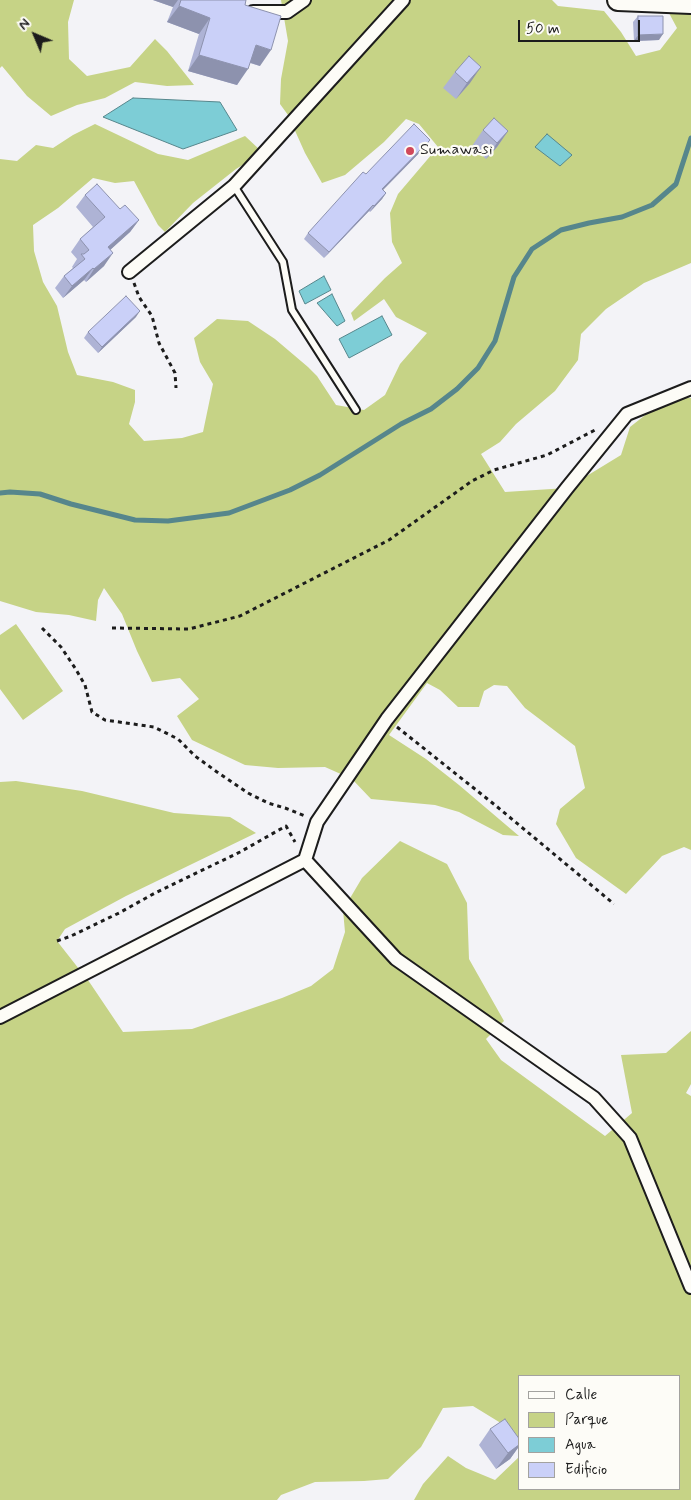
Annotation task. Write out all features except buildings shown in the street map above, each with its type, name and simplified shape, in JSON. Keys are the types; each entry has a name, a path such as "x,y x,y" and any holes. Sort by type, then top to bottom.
{"main road":[{"path":"618,0 691,3"}],"street":[{"path":"253,12 287,12 304,0"},
{"path":"129,272 234,186 403,0"},
{"path":"0,1017 305,860 317,822 387,719 627,414 691,388"},
{"path":"305,860 396,960 594,1098 630,1138 691,1287"}],"lane":[{"path":"234,186 283,262 292,310 356,410"}],"path":[{"path":"129,272 140,297 152,316 159,343 176,373 176,388"},
{"path":"112,628 189,629 240,616 389,540 472,481 494,470 547,455 600,428"},
{"path":"42,628 61,647 75,668 85,685 92,712 105,720 154,727 178,739 195,756 248,793 317,822"},
{"path":"387,719 495,804 614,904"},
{"path":"57,941 72,936 119,913 155,893 240,852 286,826 305,860"}],"green space":[{"path":"0,0 74,0 68,22 69,59 87,76 130,67 155,39 194,85 167,86 135,82 105,98 77,105 51,116 27,96 2,66 0,68"},
{"path":"281,0 552,0 558,6 604,11 621,32 636,56 660,50 677,28 662,0 691,0 691,263 644,283 606,309 581,334 578,360 555,391 516,424 500,442 481,454 505,492 567,488 621,455 630,427 658,405 683,397 691,398 691,850 684,847 662,856 626,894 576,858 556,824 560,809 585,788 575,746 525,708 507,686 494,685 484,691 479,707 458,707 440,690 427,683 389,735 426,759 519,836 503,835 459,812 435,805 371,799 352,779 325,767 278,768 245,765 192,740 177,716 199,699 180,678 152,682 122,614 104,588 98,600 96,621 69,615 36,612 0,601 0,159 17,161 36,145 53,148 95,124 158,154 188,160 245,136 260,150 249,161 193,203 165,232 158,225 134,181 115,183 93,178 58,208 33,225 34,251 43,282 57,306 68,352 77,375 113,382 135,390 135,402 129,424 144,441 182,438 203,432 213,384 200,362 194,338 217,319 248,321 275,339 308,367 317,376 336,405 364,410 385,395 400,364 427,333 396,317 384,299 354,321 351,313 402,263 392,242 390,213 398,194 438,147 419,124 406,119 384,142 345,175 322,183 305,153 288,115 280,104 281,79 288,41"},
{"path":"16,624 63,691 23,720 0,689 0,635"},
{"path":"16,781 82,791 174,813 230,817 256,833 126,896 65,929 57,941 90,983 123,1032 192,1029 311,986 333,969 345,932 343,910 362,878 400,841 447,864 467,903 469,959 504,1021 486,1039 501,1060 605,1136 632,1113 621,1055 666,1053 691,1031 691,1084 686,1093 691,1096 691,1500 414,1500 423,1484 448,1456 466,1468 495,1480 518,1458 518,1490 681,1490 681,1375 518,1375 518,1447 504,1425 473,1406 443,1408 421,1447 388,1479 315,1482 281,1495 277,1500 0,1500 0,782"}],"water":[{"path":"133,98 220,102 237,130 183,149 103,117"},
{"path":"547,134 572,155 560,166 535,147"},
{"path":"324,276 331,290 305,304 299,291"},
{"path":"332,294 345,321 337,326 317,303"},
{"path":"382,316 392,335 349,358 339,339"}],"waterway":[{"path":"0,493 40,494 135,520 168,521 229,513 290,490 320,475 401,424 431,409 457,389 478,368 495,341 514,277 532,249 561,230 622,217 652,205 676,184 691,138"}],"place":[{"name":"Sumawasi","path":"410,151"}]}
